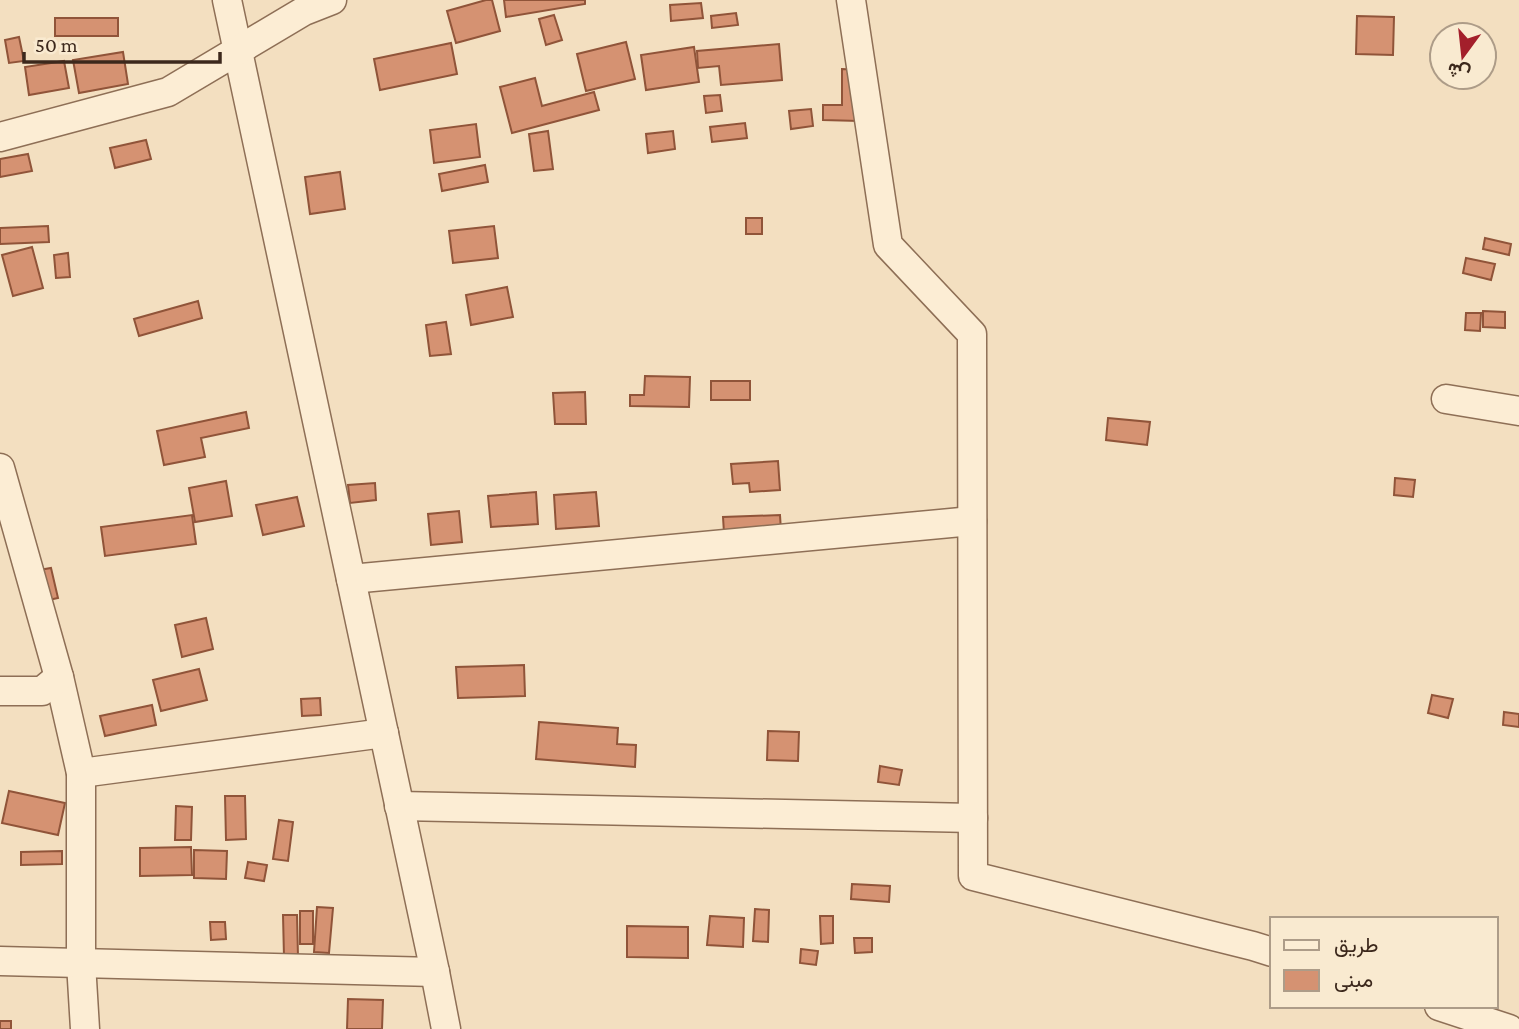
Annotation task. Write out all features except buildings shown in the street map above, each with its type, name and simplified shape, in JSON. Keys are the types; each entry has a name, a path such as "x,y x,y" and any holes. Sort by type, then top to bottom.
{"street":[{"path":"227,0 446,1029"},
{"path":"0,137 168,92 304,11 332,0"},
{"path":"851,0 888,245 972,334 973,876 1270,951"},
{"path":"1446,399 1519,411"},
{"path":"0,468 59,677 81,773 81,963 85,1029"},
{"path":"351,579 972,521"},
{"path":"0,691 42,691 59,677"},
{"path":"81,773 384,733"},
{"path":"400,806 973,818"},
{"path":"0,961 435,971"},
{"path":"1445,1008 1508,1029"}]}
